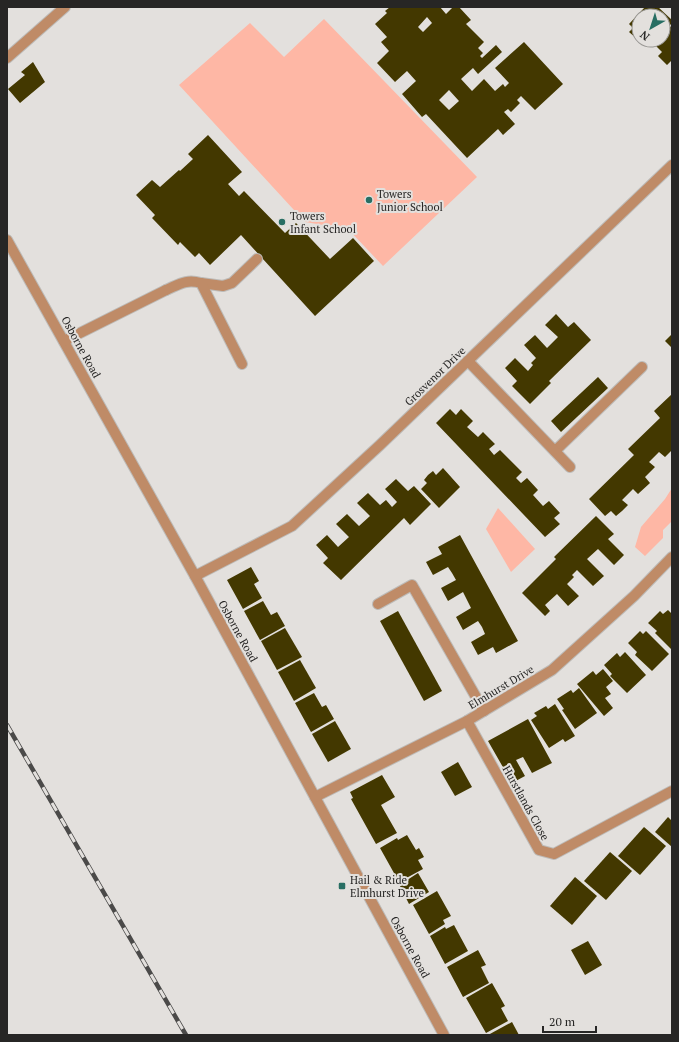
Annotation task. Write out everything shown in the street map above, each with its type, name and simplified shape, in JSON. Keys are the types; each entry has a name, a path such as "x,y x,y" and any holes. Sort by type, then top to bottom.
{"street":[{"path":"7,58 65,7"},
{"name":"Grosvenor Drive","path":"194,576 292,526 468,361 672,165"},
{"name":"Osborne Road","path":"7,240 316,797 444,1035"},
{"path":"64,341 184,282 193,281 224,286 232,283 257,258"},
{"path":"202,283 242,364"},
{"path":"468,361 570,467"},
{"path":"555,451 642,367"},
{"name":"Elmhurst Drive","path":"316,797 467,722 552,670 634,596 672,557"},
{"path":"378,604 412,585 484,711"},
{"name":"Hurstlands Close","path":"467,722 539,850 554,854 672,792"}],"shaded area":[{"path":"324,19 477,177 383,266 348,229 305,222 179,85 250,23 284,57"},
{"path":"672,488 672,521 663,530 663,538 645,556 635,547 641,527 665,499"},
{"path":"498,508 535,549 511,572 486,529"}],"building":[{"path":"390,7 440,7 446,14 453,7 459,7 471,20 466,24 484,42 478,48 483,53 480,56 482,58 496,45 502,52 478,74 473,68 461,79 472,91 484,79 495,91 503,84 505,87 509,83 495,68 524,42 563,84 535,110 521,96 517,100 520,103 511,112 508,109 504,112 515,124 503,135 498,129 467,158 426,114 422,117 402,94 416,81 407,71 395,82 377,63 389,51 381,42 387,37 375,24 387,13 385,11","holes":["427,17 432,23 423,32 418,27","449,90 459,101 449,110 439,100"]},
{"path":"658,7 659,8 644,8"},
{"path":"672,25 672,60 667,65 658,56 662,52 658,48 671,48"},
{"path":"33,62 45,82 20,103 8,89 25,75 21,72"},
{"path":"208,135 242,172 228,184 239,196 244,191 285,233 296,223 330,259 353,238 374,261 315,316 241,235 210,265 199,253 195,257 180,242 178,245 152,218 155,215 136,195 152,180 160,187 179,170 180,171 193,159 188,154"},
{"path":"556,314 568,327 574,322 591,340 549,381 551,383 530,404 512,386 517,381 505,368 515,358 528,371 533,365 531,363 536,358 524,345 535,335 547,348 558,337 545,325"},
{"path":"672,334 672,348 665,341"},
{"path":"598,377 608,388 561,432 551,421"},
{"path":"672,394 672,450 665,457 659,452 649,462 655,467 645,477 650,483 638,494 633,489 622,500 628,505 622,511 616,516 611,511 605,516 589,499 634,455 628,449 660,418 654,411"},
{"path":"450,409 456,415 461,409 473,421 467,427 478,437 483,432 495,444 489,449 494,455 500,450 522,472 516,478 521,483 527,478 538,490 533,495 543,506 549,501 560,513 554,518 560,524 545,537 436,423"},
{"path":"443,468 460,487 439,508 421,489 427,483 424,480 428,475 433,471 436,475"},
{"path":"396,479 408,491 414,486 431,504 410,525 404,518 341,580 323,563 328,558 316,545 327,535 338,547 349,537 336,524 347,514 359,526 370,516 357,503 368,493 380,505 386,500 392,507 397,502 385,489"},
{"path":"596,516 614,534 608,539 624,555 614,565 598,549 587,559 604,576 593,586 577,570 572,575 574,577 567,584 579,596 568,606 557,594 545,605 550,611 545,616 522,593 556,559 554,557"},
{"path":"460,535 518,641 496,653 493,647 478,655 471,642 485,634 482,627 478,621 463,630 456,617 471,608 463,592 448,601 441,588 456,580 448,567 433,575 426,562 442,554 438,547"},
{"path":"251,567 259,581 254,584 262,598 243,609 227,580"},
{"path":"263,601 271,615 277,612 285,626 260,640 244,611"},
{"path":"668,610 672,614 672,650 655,633 657,631 648,623 660,611 663,614"},
{"path":"398,611 442,691 424,701 380,621"},
{"path":"285,628 302,657 277,670 261,641"},
{"path":"640,631 643,634 646,631 669,654 652,671 635,655 637,652 628,643"},
{"path":"625,652 646,675 627,693 610,676 612,674 604,665 617,653 620,657"},
{"path":"300,660 316,688 294,701 278,672"},
{"path":"603,669 613,681 606,687 611,694 605,698 613,708 604,716 577,684 593,671 596,675"},
{"path":"579,688 597,713 575,729 562,710 564,709 557,699 571,690 573,693"},
{"path":"314,693 322,707 326,705 334,719 311,732 295,703"},
{"path":"555,704 575,736 565,742 563,739 549,748 531,720 537,716 534,713 546,706 548,709"},
{"path":"528,719 552,763 532,773 523,757 516,760 525,776 512,783 488,741"},
{"path":"335,721 351,749 328,762 312,734"},
{"path":"458,762 472,787 455,796 441,772"},
{"path":"382,775 395,797 381,805 397,833 376,844 351,799 353,798 350,792"},
{"path":"668,817 672,821 672,847 655,832"},
{"path":"644,827 666,846 640,875 618,856"},
{"path":"407,835 416,850 419,848 424,857 418,860 423,869 399,882 380,848 397,838 398,840"},
{"path":"610,852 632,871 606,900 584,881"},
{"path":"418,873 429,892 409,904 400,886"},
{"path":"575,877 597,896 572,925 550,906"},
{"path":"437,891 451,916 443,920 445,924 429,934 413,905"},
{"path":"454,925 468,951 445,964 430,936 445,927 446,929"},
{"path":"588,941 602,965 585,975 571,950"},
{"path":"478,950 486,965 481,967 489,983 463,997 447,967"},
{"path":"492,983 505,1006 501,1008 508,1021 486,1033 466,998"},
{"path":"512,1022 519,1035 488,1035"}],"railway":[{"path":"7,725 186,1035"}],"place":[{"name":"Towers Junior School","path":"369,200"},
{"name":"Towers Infant School","path":"282,222"},
{"name":"Hail & Ride Elmhurst Drive","path":"342,886"}]}
